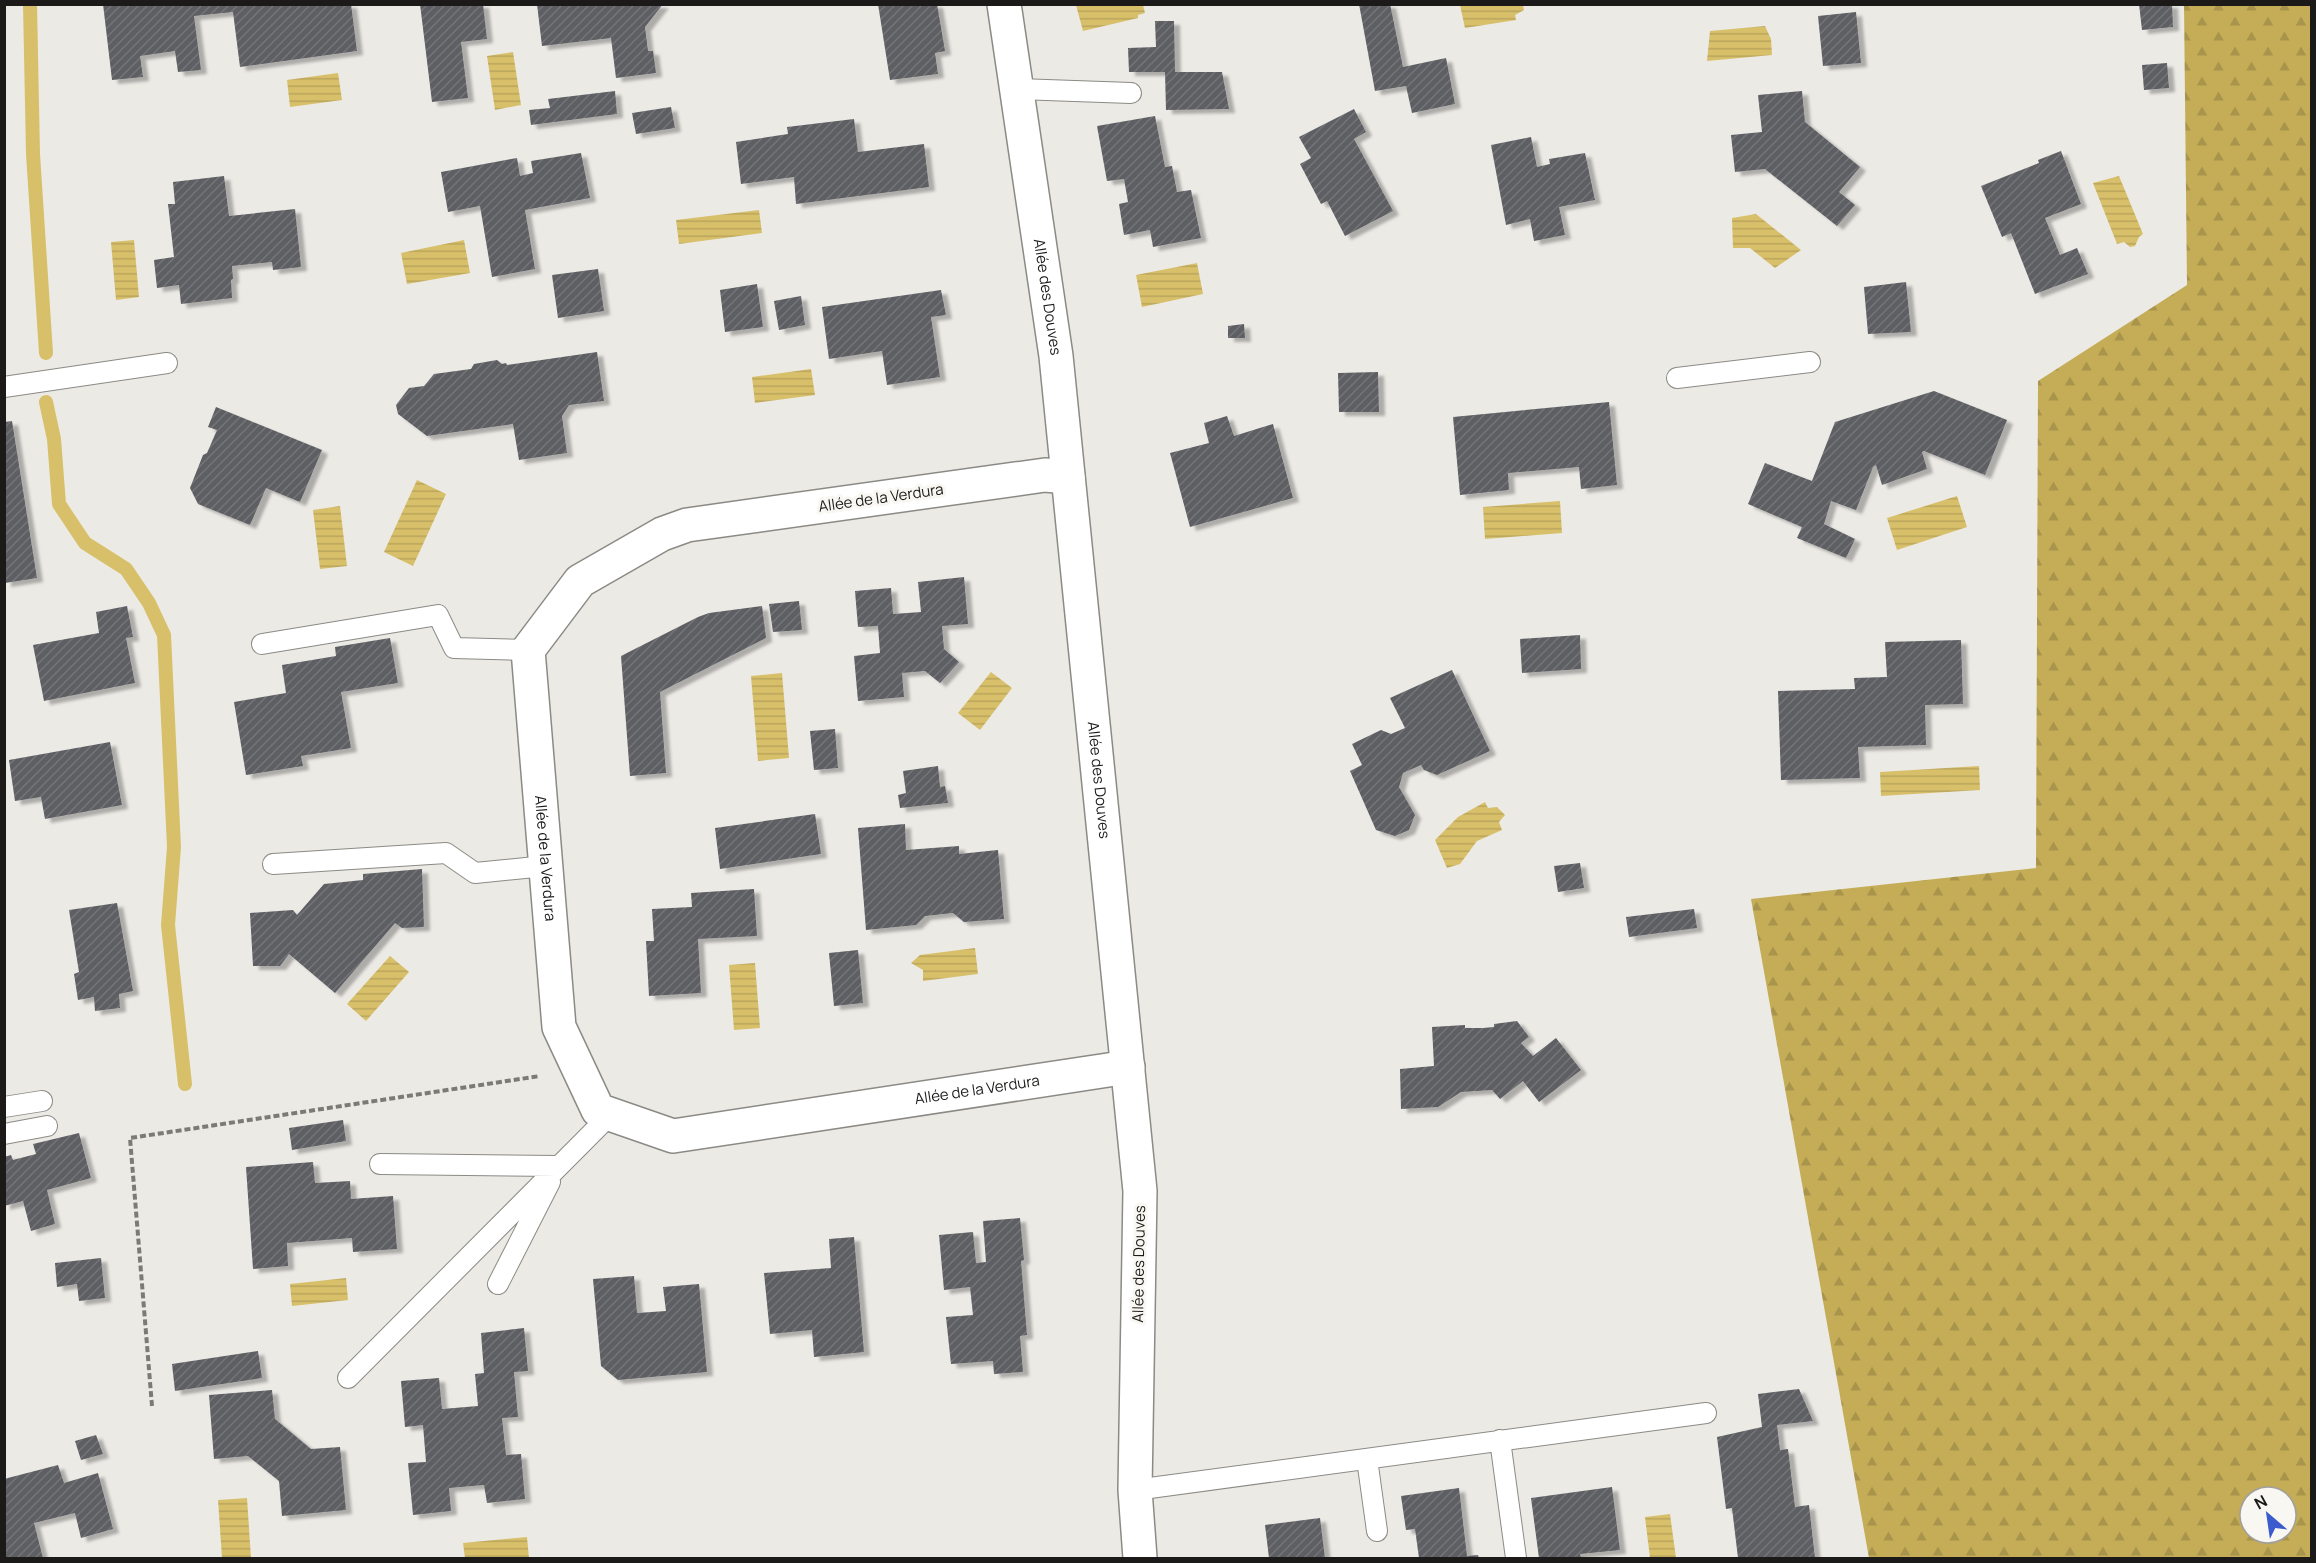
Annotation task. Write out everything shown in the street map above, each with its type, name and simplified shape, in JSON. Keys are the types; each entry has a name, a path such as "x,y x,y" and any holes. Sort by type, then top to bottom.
{"street":[{"name":"Allée des Douves","path":"1004,4 1056,356 1140,1191 1135,1490 1140,1558"},
{"name":"Allée de la Verdura","path":"1068,477 1045,475 687,525 662,534 580,581 528,650 558,1027 598,1110 674,1136 1128,1067"}],"lane":[{"path":"1018,89 1131,93"},
{"path":"1677,378 1810,362"},
{"path":"4,387 167,363"},
{"path":"262,644 438,615 454,648 528,650"},
{"path":"273,864 446,853 475,873 545,866"},
{"path":"4,1107 42,1101"},
{"path":"348,1378 610,1115"},
{"path":"4,1134 47,1126"},
{"path":"380,1164 558,1166"},
{"path":"498,1284 558,1166"},
{"path":"1135,1490 1706,1413"},
{"path":"1500,1440 1516,1558"},
{"path":"1367,1459 1377,1531"}],"path":[{"path":"152,1406 130,1138 579,1071"}],"green space":[{"path":"2184,5 2311,5 2311,1558 1869,1558 1751,899 2036,868 2038,381 2187,285"}],"shaded area":[{"path":"1076,5 1143,5 1145,13 1138,15 1138,18 1083,31"},
{"path":"1460,5 1523,5 1524,10 1515,15 1516,20 1465,28"},
{"path":"1765,26 1771,39 1772,55 1707,61 1710,31"},
{"path":"513,52 521,105 495,110 487,56"},
{"path":"338,73 342,100 290,107 287,80"},
{"path":"2119,176 2143,234 2135,246 2130,247 2124,242 2117,244 2093,183"},
{"path":"759,210 762,233 679,244 676,220"},
{"path":"1756,214 1801,250 1775,268 1750,248 1733,248 1732,218"},
{"path":"134,240 139,297 116,300 111,242"},
{"path":"464,240 470,273 407,284 401,253"},
{"path":"1197,263 1203,294 1142,307 1136,275"},
{"path":"811,369 815,395 755,403 752,377"},
{"path":"417,480 446,494 413,566 384,552"},
{"path":"1957,496 1967,527 1897,550 1887,518"},
{"path":"1560,501 1562,533 1485,539 1483,507"},
{"path":"340,506 347,566 320,569 313,510"},
{"path":"991,672 1012,688 980,730 958,713"},
{"path":"782,673 789,758 758,761 751,676"},
{"path":"1979,766 1980,790 1881,796 1880,772"},
{"path":"1485,802 1488,808 1497,807 1505,815 1499,822 1502,830 1477,841 1460,864 1447,868 1435,840 1458,817"},
{"path":"975,948 978,974 923,981 923,970 911,963 920,955"},
{"path":"390,956 409,972 366,1021 347,1004"},
{"path":"755,963 760,1028 734,1030 729,965"},
{"path":"346,1278 348,1300 292,1306 290,1284"},
{"path":"247,1498 251,1558 222,1558 218,1500"},
{"path":"1670,1514 1676,1558 1650,1558 1645,1517"},
{"path":"527,1537 529,1558 465,1558 463,1543"}],"building":[{"path":"103,4 351,4 357,51 240,67 233,12 194,16 201,70 178,72 175,51 140,56 143,77 112,80"},
{"path":"420,4 483,4 487,39 461,42 468,98 432,102"},
{"path":"537,4 663,4 645,27 648,51 653,51 656,73 616,78 611,38 542,46"},
{"path":"878,4 937,4 945,51 935,53 938,74 890,80"},
{"path":"1359,4 1390,4 1403,67 1446,58 1455,104 1412,113 1406,86 1375,91"},
{"path":"2139,4 2172,4 2173,27 2142,30"},
{"path":"1856,12 1861,63 1823,66 1818,16"},
{"path":"1155,21 1174,21 1175,72 1222,72 1229,109 1166,110 1165,72 1129,72 1128,48 1156,47"},
{"path":"2167,63 2169,88 2144,90 2142,65"},
{"path":"615,91 617,114 531,125 529,110 550,108 548,99"},
{"path":"1802,91 1805,122 1860,167 1839,192 1855,205 1837,226 1765,169 1735,172 1731,135 1762,132 1758,95"},
{"path":"671,107 675,128 636,134 632,113"},
{"path":"1354,109 1366,132 1354,139 1393,211 1345,236 1327,201 1321,204 1300,164 1311,158 1299,137"},
{"path":"1155,116 1165,167 1172,166 1177,192 1191,190 1201,238 1153,247 1150,230 1124,235 1119,204 1128,202 1124,179 1107,181 1097,126"},
{"path":"854,119 858,152 924,144 929,187 796,204 794,177 741,184 736,142 788,134 787,127"},
{"path":"1531,137 1537,167 1550,164 1549,159 1585,153 1595,200 1559,207 1565,235 1534,241 1530,219 1506,225 1491,145"},
{"path":"2061,151 2081,204 2045,218 2060,255 2077,248 2088,274 2035,294 2011,233 2002,237 1981,186 2039,163 2038,160"},
{"path":"581,153 590,198 525,210 535,269 492,277 480,206 448,212 441,172 517,158 520,176 533,173 531,161"},
{"path":"224,176 229,216 295,209 301,267 273,270 272,262 232,266 232,298 181,304 179,285 157,288 154,260 174,257 168,204 175,204 173,182"},
{"path":"598,269 604,311 558,318 552,275"},
{"path":"1906,282 1911,332 1868,334 1864,287"},
{"path":"757,284 763,327 725,332 720,290"},
{"path":"941,290 946,315 931,317 940,377 887,385 882,351 829,359 822,307"},
{"path":"801,296 805,325 779,330 774,301"},
{"path":"1244,324 1245,338 1228,338 1228,326"},
{"path":"597,352 604,401 569,405 562,416 567,453 519,460 513,424 427,436 398,414 396,405 409,388 424,386 434,374 471,369 474,364 497,360 507,365"},
{"path":"1378,372 1379,412 1339,412 1338,373"},
{"path":"1934,391 2007,420 1985,475 1924,451 1922,452 1927,469 1882,485 1876,465 1873,467 1856,510 1831,501 1824,524 1855,539 1846,558 1797,538 1802,527 1748,504 1765,463 1812,481 1835,422"},
{"path":"1609,402 1617,485 1581,489 1579,467 1508,473 1509,490 1460,495 1453,417"},
{"path":"216,407 322,450 300,502 266,488 250,525 198,504 190,488 203,455 207,453 217,430 208,427"},
{"path":"1227,416 1234,436 1273,424 1293,498 1190,527 1170,453 1209,443 1204,423"},
{"path":"12,421 37,578 5,583 5,422"},
{"path":"964,577 968,624 942,626 944,649 959,662 940,683 925,671 902,673 904,697 858,701 854,656 880,653 878,626 858,627 855,591 891,588 893,614 921,612 918,582"},
{"path":"799,601 802,630 773,632 769,604"},
{"path":"127,606 133,637 126,638 135,683 44,701 33,645 99,633 96,612"},
{"path":"762,606 766,638 660,692 666,773 630,776 621,656 709,613"},
{"path":"1580,635 1581,669 1522,673 1520,639"},
{"path":"390,638 398,683 341,692 351,748 301,756 303,766 246,775 234,702 286,693 282,665 336,656 335,647"},
{"path":"1961,640 1963,704 1925,705 1926,745 1858,747 1860,778 1781,780 1778,691 1855,689 1854,678 1887,677 1885,642"},
{"path":"1452,670 1490,751 1437,775 1424,770 1421,765 1403,773 1399,787 1415,815 1409,830 1395,836 1376,830 1350,771 1362,765 1352,744 1381,730 1391,734 1405,728 1390,698"},
{"path":"835,729 838,768 814,770 810,731"},
{"path":"110,742 122,805 45,819 41,797 15,801 9,760"},
{"path":"938,766 940,787 945,786 948,803 900,808 898,795 906,793 903,771"},
{"path":"815,814 821,854 720,869 715,828"},
{"path":"905,824 906,850 959,846 959,854 998,850 1004,919 964,922 953,913 925,916 916,925 866,930 858,828"},
{"path":"1580,863 1584,888 1558,892 1554,866"},
{"path":"422,869 424,927 402,928 395,923 335,993 289,954 280,966 253,966 250,913 293,910 297,915 324,884 363,880 363,874"},
{"path":"754,889 757,936 698,939 701,993 649,996 646,941 654,941 652,909 692,907 691,893"},
{"path":"117,903 133,991 119,994 120,1008 95,1011 94,997 78,1000 74,974 79,972 69,910"},
{"path":"1694,909 1697,928 1629,937 1626,917"},
{"path":"858,950 863,1003 834,1006 829,953"},
{"path":"1517,1021 1529,1037 1521,1043 1533,1056 1556,1038 1581,1070 1539,1102 1523,1081 1500,1099 1492,1090 1461,1092 1438,1107 1401,1109 1400,1069 1434,1066 1432,1027 1465,1025 1465,1028 1483,1028"},
{"path":"343,1120 346,1141 292,1150 289,1128"},
{"path":"79,1133 91,1178 47,1190 55,1224 31,1231 23,1201 4,1206 4,1157 11,1155 13,1160 36,1154 33,1144"},
{"path":"313,1162 315,1183 350,1181 351,1199 393,1196 397,1249 353,1252 352,1238 287,1243 288,1266 253,1269 246,1167"},
{"path":"1020,1218 1027,1335 1020,1336 1023,1372 994,1374 993,1361 951,1364 946,1317 973,1315 970,1287 944,1290 939,1235 973,1232 976,1263 986,1262 983,1221"},
{"path":"854,1237 864,1352 814,1357 812,1330 770,1334 764,1273 831,1268 829,1239"},
{"path":"101,1258 105,1298 79,1301 77,1284 57,1287 55,1263"},
{"path":"634,1276 637,1313 666,1311 663,1287 699,1284 707,1372 618,1380 601,1366 593,1279"},
{"path":"524,1328 528,1371 514,1372 518,1417 502,1418 506,1455 521,1454 525,1499 487,1503 484,1485 449,1488 451,1511 413,1515 408,1463 426,1462 423,1425 405,1427 401,1381 439,1378 442,1409 478,1406 475,1374 484,1373 481,1333"},
{"path":"258,1351 262,1378 175,1391 172,1364"},
{"path":"1799,1389 1813,1421 1777,1425 1780,1450 1788,1449 1795,1507 1809,1505 1815,1558 1738,1558 1732,1508 1726,1509 1717,1437 1762,1427 1758,1394"},
{"path":"272,1390 275,1419 311,1449 340,1447 346,1510 282,1516 279,1481 248,1456 214,1459 209,1395"},
{"path":"96,1435 103,1454 81,1460 75,1441"},
{"path":"58,1465 64,1483 98,1473 113,1529 81,1538 75,1513 34,1523 43,1558 4,1558 4,1479"},
{"path":"1612,1487 1620,1550 1580,1554 1581,1558 1539,1558 1531,1498"},
{"path":"1459,1488 1467,1556 1478,1555 1479,1558 1419,1558 1415,1529 1406,1530 1401,1496"},
{"path":"1320,1518 1325,1558 1269,1558 1265,1525"}],"waterway":[{"path":"30,4 33,154 46,353"},
{"path":"46,402 54,439 59,504 85,543 126,569 149,603 164,635 174,847 168,925 185,1084"}]}
